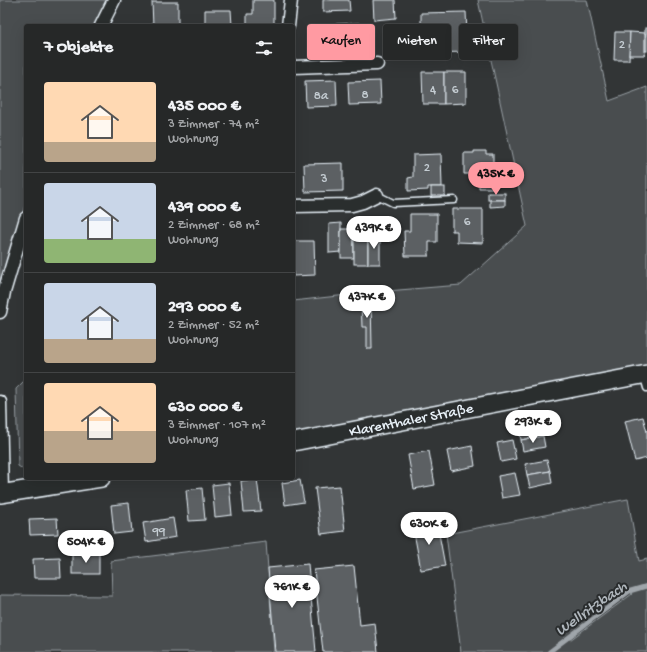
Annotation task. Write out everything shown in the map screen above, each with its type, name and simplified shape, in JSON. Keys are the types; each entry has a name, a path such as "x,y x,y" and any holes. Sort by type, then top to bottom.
{"main road":[{"name":"Klarenthaler Straße","path":"295,442 646,379"},
{"path":"1,494 88,480"}],"street":[{"path":"102,24 114,0"},
{"path":"288,24 291,0"},
{"path":"295,67 377,64"},
{"path":"295,206 352,204 363,202 377,195"},
{"path":"0,312 4,292 24,225"},
{"path":"0,402 1,494"}],"lane":[{"path":"377,195 393,203 454,200"}],"shaded area":[{"path":"0,0 106,0 94,24 24,24 24,208 0,291"},
{"path":"478,0 587,0 609,101 647,87 647,366 295,433 295,301 374,292 461,285 527,226 491,60 518,60 518,24 483,24"},
{"path":"24,381 24,470 18,466 16,389"},
{"path":"628,499 639,561 647,559 647,652 461,652 446,534","holes":["628,589 632,594 570,640 569,637"]},
{"path":"266,542 274,652 0,652 0,595 112,596 111,561"}],"building":[{"path":"253,0 274,0 274,24 247,24 247,14 253,14"},
{"path":"323,0 349,0 350,11 323,12"},
{"path":"373,0 395,0 396,18 374,20"},
{"path":"152,2 178,2 178,24 153,24"},
{"path":"205,10 231,10 232,24 205,24"},
{"path":"466,12 467,24 459,24 459,52 451,52 451,24 421,24 421,13"},
{"path":"359,23 359,24 336,24"},
{"path":"645,28 647,28 647,51 645,51"},
{"path":"615,32 630,32 629,60 614,60"},
{"path":"630,32 645,33 645,55 629,55"},
{"path":"422,72 444,72 444,104 423,104"},
{"path":"444,72 466,72 466,103 444,104"},
{"path":"336,80 337,106 306,107 305,81"},
{"path":"380,81 381,104 349,105 348,82"},
{"path":"474,151 486,151 486,154 493,154 493,188 479,188 479,171 474,171 474,174 464,174 464,153 474,153"},
{"path":"441,154 442,187 428,187 428,190 408,191 408,178 413,177 413,155"},
{"path":"343,163 343,191 305,192 304,164"},
{"path":"431,187 445,187 445,196 431,196"},
{"path":"488,193 505,193 505,200 488,200"},
{"path":"490,200 505,200 505,206 490,207"},
{"path":"452,209 483,209 483,243 457,242 457,231 452,231"},
{"path":"410,214 437,214 437,242 429,242 429,256 405,256 404,231 410,231"},
{"path":"341,223 341,252 329,253 329,224"},
{"path":"341,229 354,229 354,258 341,258"},
{"path":"354,236 368,236 368,264 354,264"},
{"path":"368,236 380,236 380,264 368,264"},
{"path":"295,241 314,241 315,275 295,276"},
{"path":"361,298 371,298 372,349 367,349 367,327 362,327"},
{"path":"643,417 647,432 647,458 635,461 625,421"},
{"path":"541,425 543,436 521,440 519,428"},
{"path":"543,436 545,447 523,451 521,440"},
{"path":"512,440 516,459 501,462 497,443"},
{"path":"472,446 475,466 451,471 447,451"},
{"path":"429,451 435,485 414,489 408,455"},
{"path":"547,460 550,471 527,475 525,464"},
{"path":"550,471 552,483 530,488 527,475"},
{"path":"515,473 520,495 502,498 498,476"},
{"path":"257,480 261,511 244,512 241,481"},
{"path":"300,480 304,502 285,505 282,483"},
{"path":"229,483 232,515 215,517 212,485"},
{"path":"340,486 345,531 321,534 315,488"},
{"path":"202,488 205,520 189,521 186,490"},
{"path":"129,503 132,532 114,534 111,505"},
{"path":"57,518 58,534 30,535 29,519"},
{"path":"173,518 176,537 146,542 143,523"},
{"path":"437,523 445,566 421,570 413,527"},
{"path":"72,531 90,531 90,554 72,554"},
{"path":"72,554 99,554 99,574 72,574"},
{"path":"60,558 61,578 34,578 33,559"},
{"path":"308,564 316,652 275,652 268,568"},
{"path":"354,566 360,625 375,623 378,652 323,652 314,570"}],"waterway":[{"name":"Wellritzbach","path":"549,652 630,591 647,586"}]}
